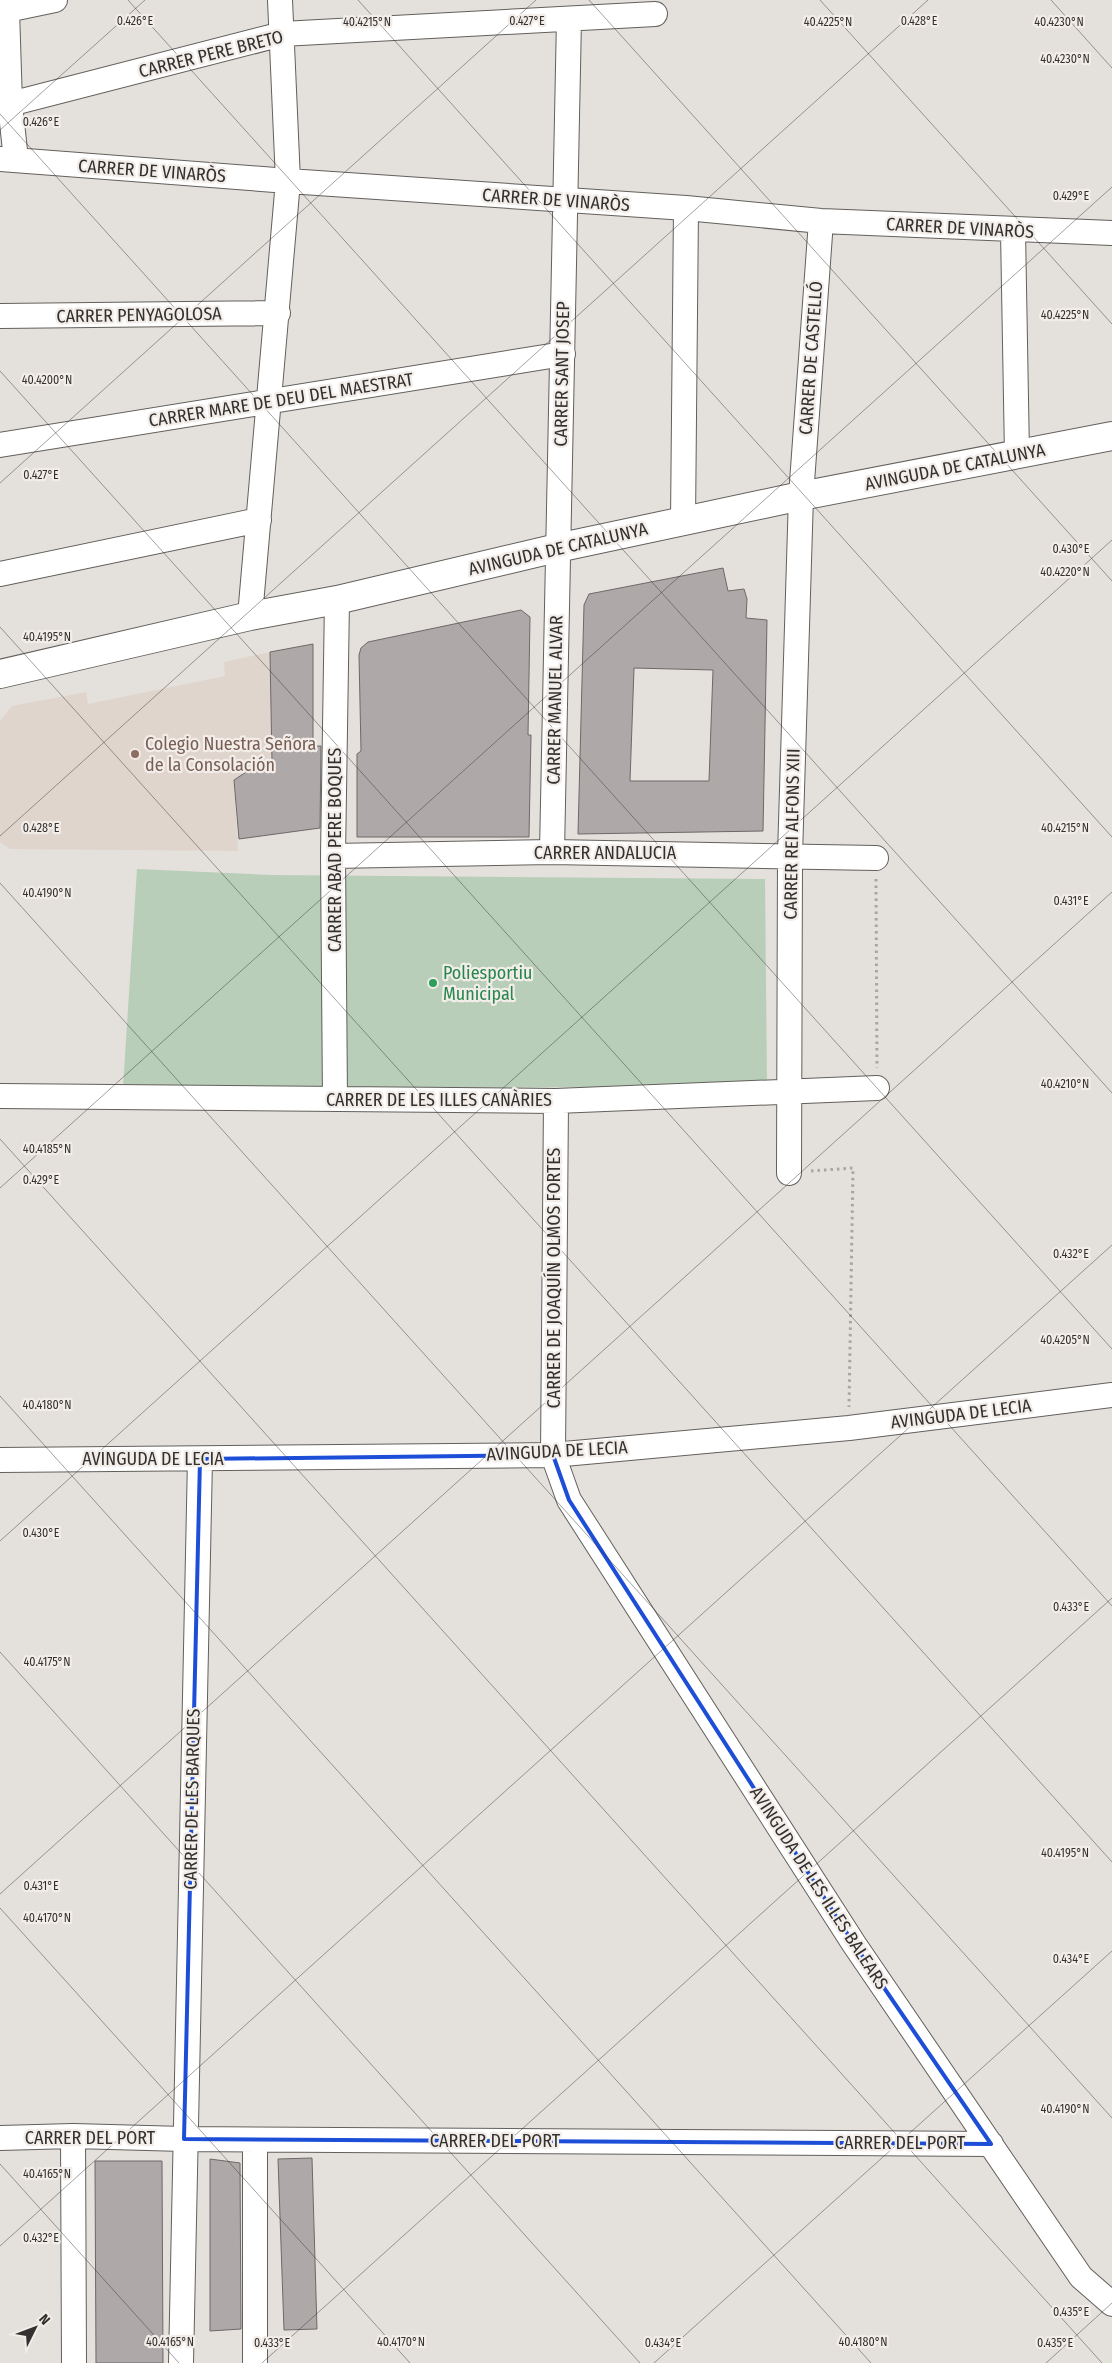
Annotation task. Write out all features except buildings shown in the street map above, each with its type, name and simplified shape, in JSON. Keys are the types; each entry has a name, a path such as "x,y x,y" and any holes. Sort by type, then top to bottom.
{"street":[{"path":"8,160 10,104 7,10 55,0"},
{"path":"250,616 278,313 288,181 280,0"},
{"name":"CARRER PERE BRETO","path":"10,104 282,34 655,14"},
{"name":"CARRER SANT JOSEP","path":"558,548 569,19"},
{"name":"CARRER DE VINARÒS","path":"8,160 686,208 821,221 1013,231 1112,233"},
{"path":"683,522 686,208"},
{"name":"CARRER DE CASTELLÓ","path":"801,496 821,221"},
{"path":"1013,231 1017,455"},
{"name":"CARRER PENYAGOLOSA","path":"0,316 278,313"},
{"name":"CARRER MARE DE DEU DEL MAESTRAT","path":"0,445 563,354"},
{"name":"AVINGUDA DE CATALUNYA","path":"2,672 250,616 337,600 558,548 801,496 1112,436"},
{"name":"CARRER REI ALFONS XIII","path":"789,1173 790,855 801,496"},
{"path":"0,574 259,520"},
{"name":"CARRER MANUEL ALVAR","path":"552,852 558,548"},
{"name":"CARRER ABAD PERE BOQUES","path":"335,1099 334,856 337,600"},
{"name":"CARRER ANDALUCIA","path":"334,856 552,852 876,858"},
{"name":"CARRER DE LES ILLES CANÀRIES","path":"0,1096 556,1101 877,1088"},
{"name":"CARRER DE JOAQUÍN OLMOS FORTES","path":"553,1455 556,1101"},
{"name":"AVINGUDA DE LECIA","path":"0,1460 553,1455 849,1428 1112,1395"},
{"name":"AVINGUDA DE LES ILLES BALEARS","path":"553,1455 569,1500 854,1944 1081,2277 1112,2304"},
{"name":"CARRER DE LES BARQUES","path":"180,2363 200,1459"},
{"path":"73,2136 74,2363"},
{"name":"CARRER DEL PORT","path":"0,2138 73,2136 255,2140 991,2144"},
{"path":"255,2140 255,2363"}],"path":[{"path":"876,858 877,1088"},
{"path":"789,1173 853,1168 849,1428"}],"highlighted area":[{"path":"553,1455 569,1500 854,1944 991,2144 184,2139 200,1459"}],"shaded area":[{"name":"Colegio Nuestra Señora de la Consolación","path":"270,652 270,763 254,767 234,780 238,851 10,849 0,842 0,721 12,706 86,692 88,704 225,676 224,662"}],"green space":[{"path":"137,869 271,875 765,879 767,1086 263,1089 123,1087"}],"place":[{"name":"Colegio Nuestra Señora de la Consolación","path":"135,754"},
{"name":"Poliesportiu Municipal","path":"433,983"}]}
